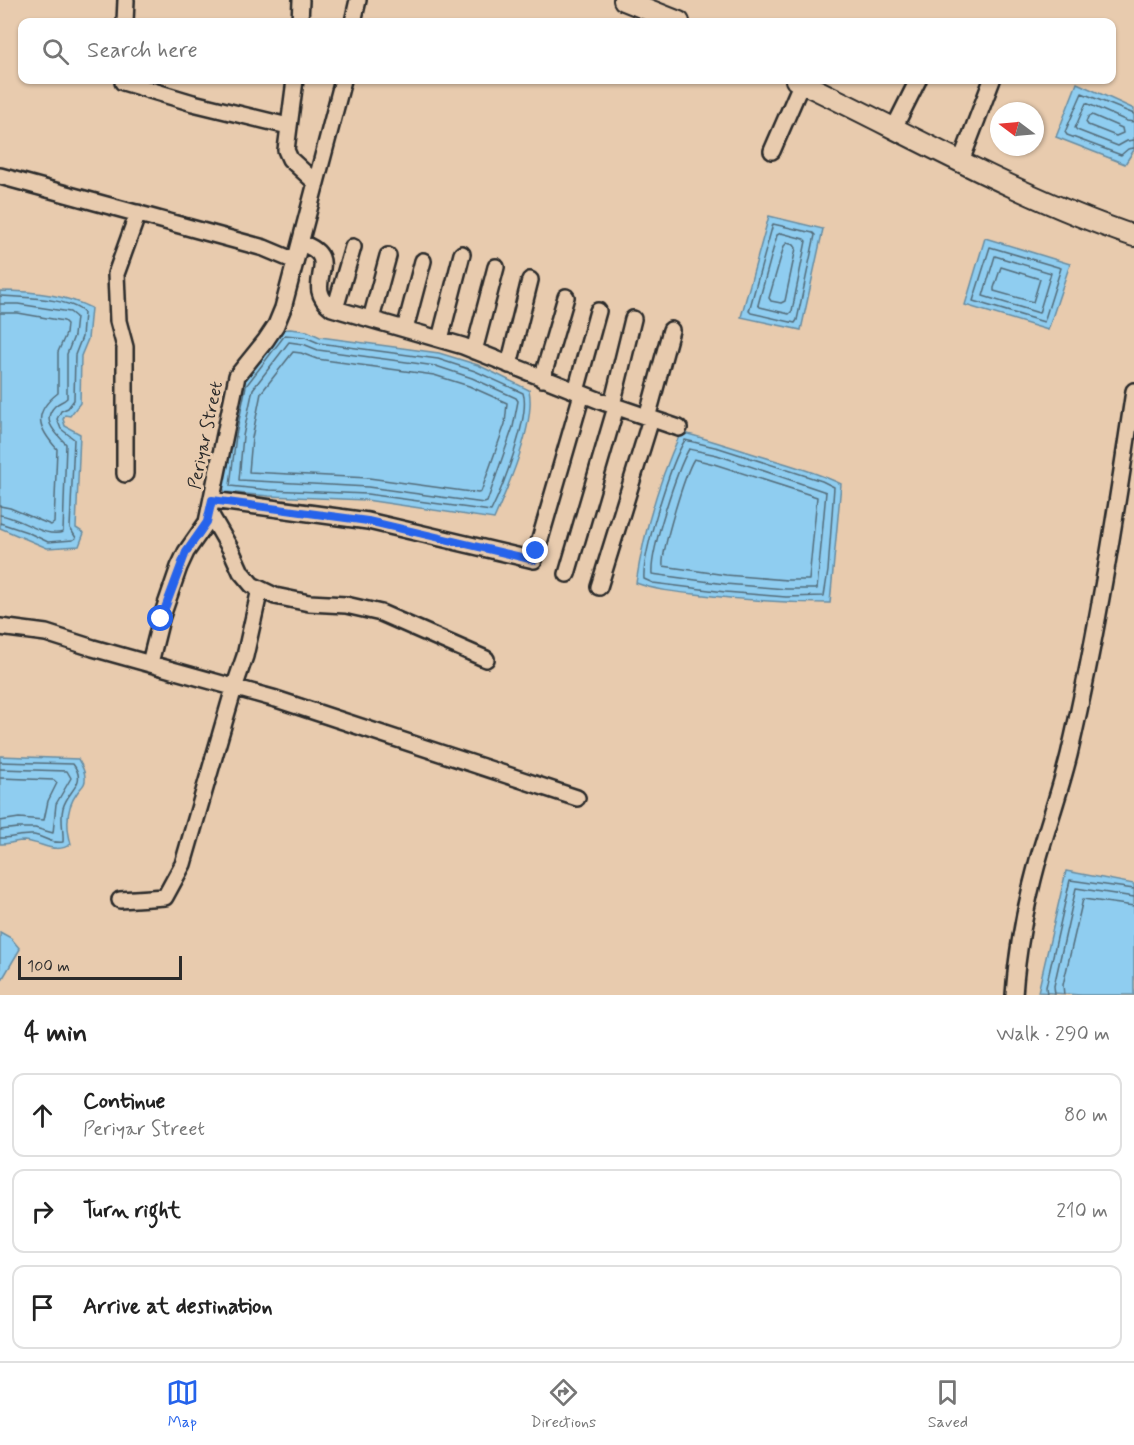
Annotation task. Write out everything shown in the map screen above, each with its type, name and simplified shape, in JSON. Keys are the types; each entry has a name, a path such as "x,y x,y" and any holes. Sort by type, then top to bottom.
{"main road":[{"path":"636,2 670,18"},
{"path":"805,84 1048,202 1134,236"}],"street":[{"path":"125,18 126,0"},
{"path":"300,18 301,0"},
{"path":"355,18 358,0"},
{"path":"130,84 193,103 288,126"},
{"path":"294,84 286,150 291,159 315,183"},
{"name":"Periyar Street","path":"150,663 161,619 179,567 186,552 207,522 237,376 276,325 283,308 342,84"},
{"path":"772,151 798,84"},
{"path":"894,128 916,84"},
{"path":"961,161 990,84"},
{"path":"0,176 264,248 295,261"},
{"path":"125,474 125,347 118,321 116,274 138,213"},
{"path":"301,243 314,248 320,255 322,267 320,295 325,303 335,309 440,339 579,393 679,428"},
{"path":"335,309 353,247"},
{"path":"440,339 462,254"},
{"path":"371,319 388,256"},
{"path":"405,328 423,261"},
{"path":"474,351 496,267"},
{"path":"509,365 530,280"},
{"path":"542,379 566,297"},
{"path":"210,506 368,521 534,560 579,393 598,311"},
{"path":"567,574 614,406 633,319"},
{"path":"599,587 649,418 671,330"},
{"path":"1014,995 1018,957 1030,896 1040,854 1059,794 1082,697 1103,590 1134,392"},
{"path":"210,506 241,572 252,585 275,596 309,603 346,605 381,613 486,659"},
{"path":"120,900 165,897 183,864 245,656 260,589"},
{"path":"0,627 46,633 276,699 577,798"}],"water":[{"path":"1077,84 1134,109 1134,150 1125,164 1056,137"},
{"path":"769,216 823,229 801,330 741,317"},
{"path":"985,238 1070,264 1048,330 965,305"},
{"path":"0,291 47,294 70,299 91,308 88,339 81,356 80,403 70,416 65,415 63,419 65,426 80,434 76,528 84,533 79,546 47,548 0,528"},
{"path":"280,330 307,331 320,337 439,353 478,365 529,390 530,404 525,437 494,519 366,500 225,492 223,488 230,434 240,383"},
{"path":"681,432 800,468 841,484 830,603 729,598 665,590 636,583 653,506"},
{"path":"0,756 78,759 84,770 85,780 73,799 69,811 68,831 71,844 54,848 24,841 0,844"},
{"path":"1066,871 1134,884 1134,995 1038,992"},
{"path":"0,932 11,938 20,949 0,983"}],"route":[{"path":"161,619 169,592 186,552 207,522 212,500 395,526 534,560 536,551"}]}
